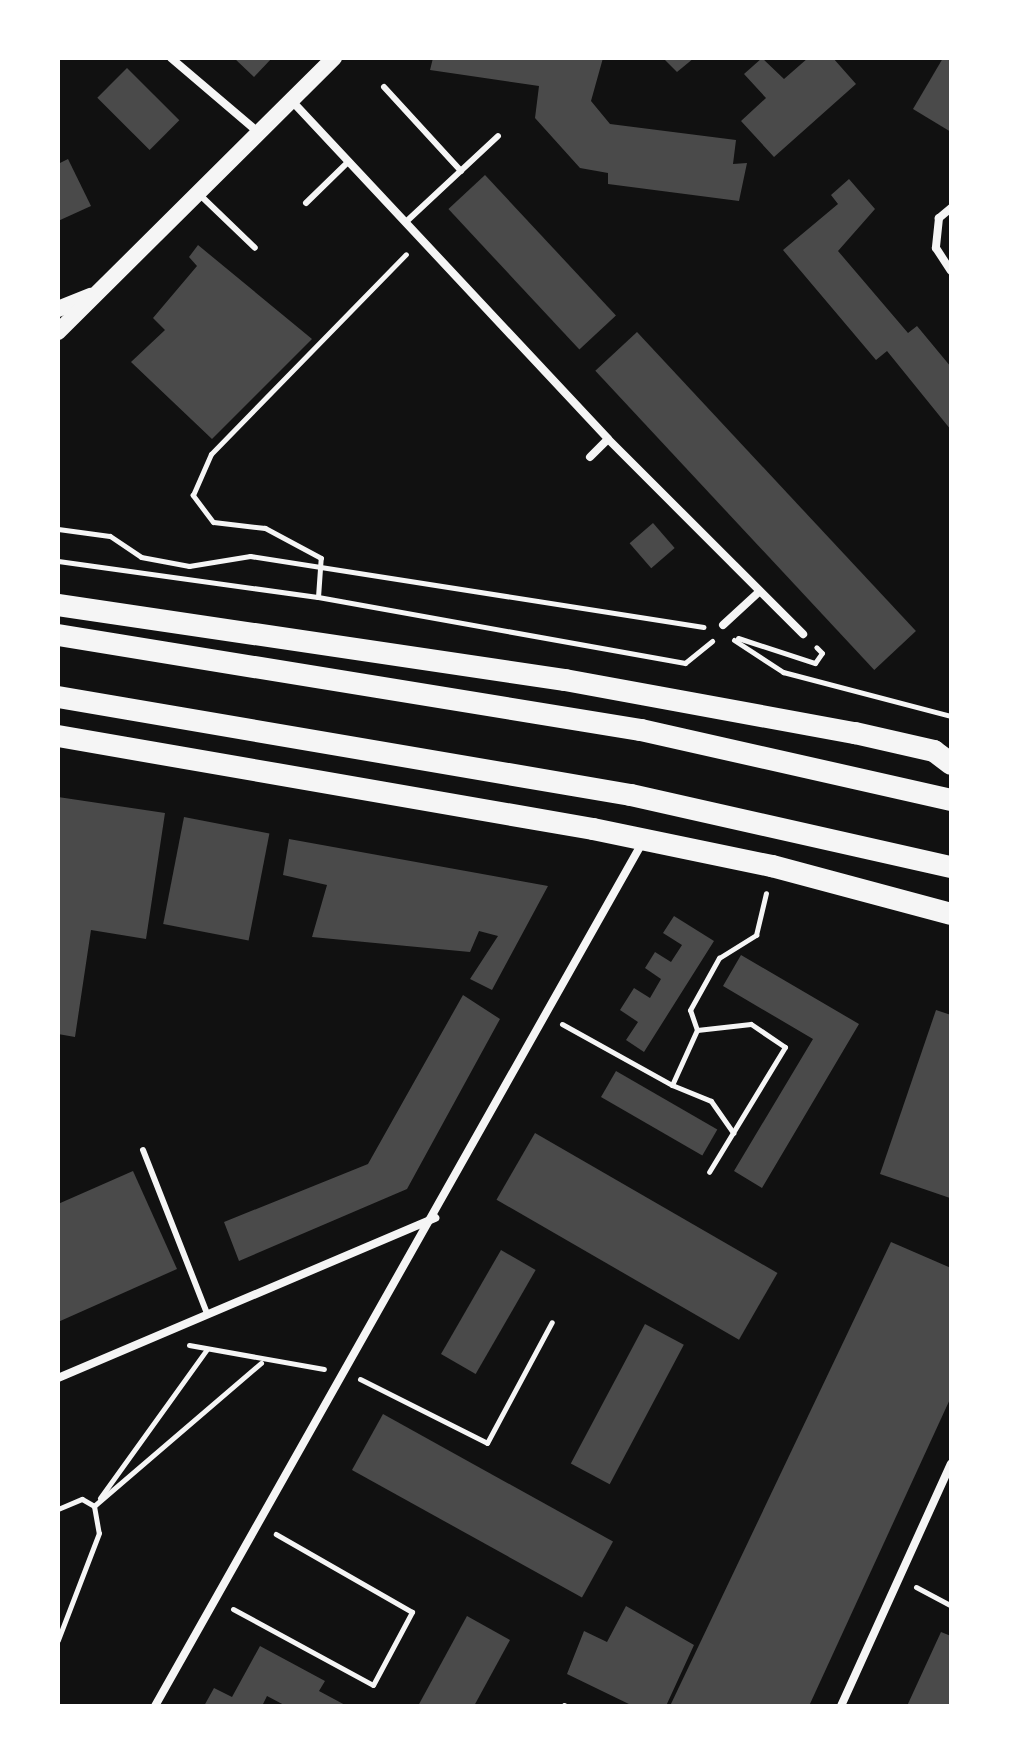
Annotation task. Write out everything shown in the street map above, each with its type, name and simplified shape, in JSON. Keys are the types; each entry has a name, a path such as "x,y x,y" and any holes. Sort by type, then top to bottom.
{"highway":[{"path":"58,605 565,680 855,733 934,751 951,764"},
{"path":"58,635 641,730 951,800"},
{"path":"58,697 631,795 951,867"},
{"path":"58,736 644,839 772,866 951,914"}],"main road":[{"path":"58,332 334,58"},
{"path":"58,309 96,294"}],"street":[{"path":"171,58 258,132"},
{"path":"290,99 423,236 608,439 803,634"},
{"path":"951,208 939,218 936,248 951,271"},
{"path":"590,457 608,439"},
{"path":"722,628 760,591"},
{"path":"155,1706 435,1218 544,1014 644,839"},
{"path":"58,1378 206,1311 435,1218"},
{"path":"841,1706 897,1577 951,1464"}],"lane":[{"path":"384,87 461,171"},
{"path":"408,220 498,136"},
{"path":"306,203 349,161"},
{"path":"197,193 255,248"},
{"path":"143,1150 206,1311"}],"path":[{"path":"318,597 320,565 299,541 213,522 193,495 211,454 423,236"},
{"path":"58,529 110,536 141,557 189,566 250,556 722,628 815,663"},
{"path":"58,561 318,597 685,663 722,628"},
{"path":"722,628 783,672 951,716"},
{"path":"672,1085 697,1030 690,1010 719,958 756,935 772,866"},
{"path":"544,1014 672,1085 711,1101 733,1133"},
{"path":"697,1030 751,1024 785,1047 709,1172"},
{"path":"153,1336 262,1362 345,1371 487,1443 552,1322"},
{"path":"58,1640 99,1533 94,1506 207,1349"},
{"path":"94,1506 262,1362"},
{"path":"58,1509 82,1499 94,1506"},
{"path":"216,1600 373,1685 412,1612 258,1523"},
{"path":"897,1577 951,1606"}],"building":[{"path":"234,58 272,58 254,77"},
{"path":"433,58 603,58 591,101 610,124 736,140 733,164 747,163 739,201 608,184 608,173 580,168 535,118 539,86 430,70"},
{"path":"663,58 694,58 677,72"},
{"path":"762,58 784,79 808,58 833,58 856,84 774,157 741,121 766,98 744,74"},
{"path":"943,58 951,58 951,132 913,109"},
{"path":"127,68 179,120 150,150 97,98"},
{"path":"68,159 91,206 58,221 58,164"},
{"path":"485,175 616,315 579,350 448,209"},
{"path":"849,179 875,209 838,251 908,333 917,326 951,367 951,430 887,351 876,360 783,250 838,204 831,195"},
{"path":"198,245 312,339 212,439 131,362 165,330 153,318 197,266 189,257"},
{"path":"637,332 916,631 874,670 595,371"},
{"path":"653,523 675,548 651,568 630,543"},
{"path":"58,797 165,813 146,939 91,930 75,1037 58,1034"},
{"path":"184,817 269,834 249,941 163,924"},
{"path":"289,839 548,886 492,990 470,979 498,936 479,931 470,952 312,937 327,885 283,875"},
{"path":"674,916 714,941 644,1052 626,1040 638,1022 620,1010 634,988 650,998 661,979 645,968 655,952 671,962 682,945 663,933"},
{"path":"741,955 859,1024 762,1188 734,1171 813,1039 723,986"},
{"path":"463,995 500,1019 407,1189 239,1261 224,1222 368,1164"},
{"path":"936,1010 951,1015 950,1198 880,1174"},
{"path":"616,1071 717,1130 702,1155 601,1097"},
{"path":"535,1133 777,1273 739,1340 496,1200"},
{"path":"133,1171 177,1269 58,1322 58,1204"},
{"path":"891,1242 951,1268 951,1397 809,1706 670,1706"},
{"path":"501,1250 536,1270 476,1374 441,1354"},
{"path":"645,1324 684,1345 610,1484 571,1464"},
{"path":"383,1414 613,1542 582,1597 352,1470"},
{"path":"626,1606 694,1645 666,1706 633,1706 567,1674 584,1631 607,1642"},
{"path":"467,1616 510,1640 474,1706 418,1706"},
{"path":"941,1632 951,1636 951,1706 907,1706"},
{"path":"260,1646 325,1681 319,1691 347,1706 286,1706 267,1696 262,1706 204,1706 214,1688 232,1697"}]}
